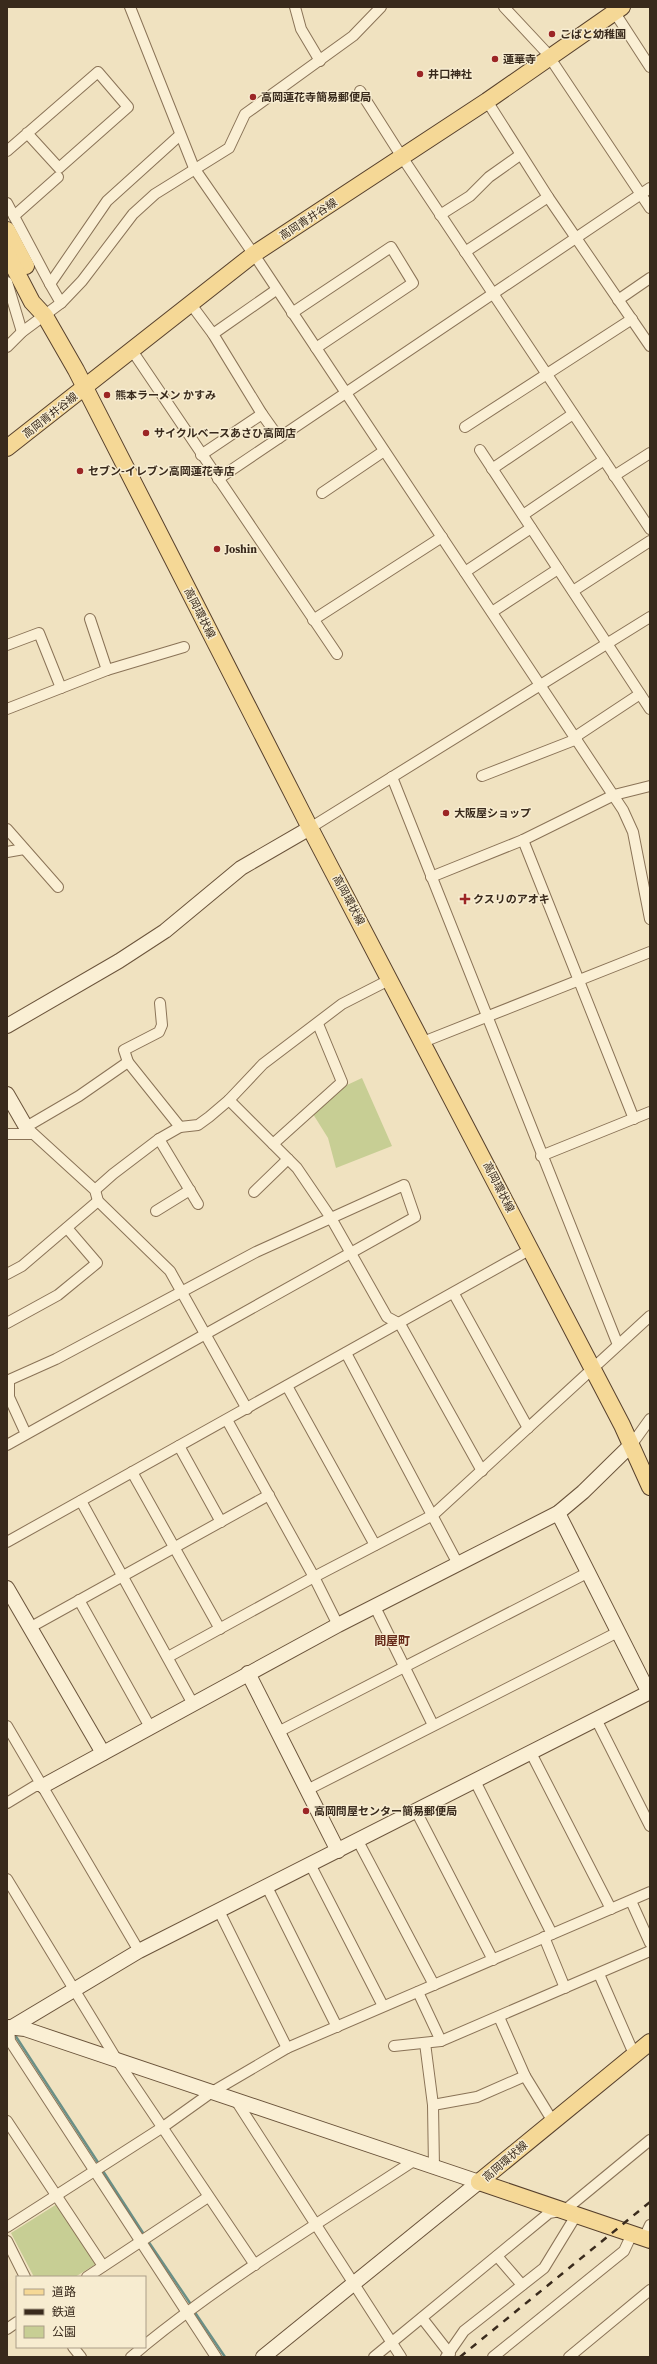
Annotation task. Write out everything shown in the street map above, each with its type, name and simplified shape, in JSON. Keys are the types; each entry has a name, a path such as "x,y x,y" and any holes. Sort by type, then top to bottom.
{"main road":[{"name":"高岡青井谷線","path":"7,448 85,388 130,349 254,254 487,101 618,10"},
{"name":"高岡環状線","path":"10,223 41,294 45,316 85,388 310,828 391,979 632,1444 650,1486"},
{"name":"高岡環状線","path":"7,254 41,294"},
{"name":"高岡環状線","path":"479,2182 552,2120 650,2042"},
{"name":"高岡環状線","path":"479,2182 644,2234"}],"street":[{"path":"130,7 194,168 254,254 276,290 542,685 624,810 633,832 650,919"},
{"path":"295,7 301,29 320,61"},
{"path":"7,347 22,332 45,316 82,282 133,214 155,194 194,168 229,148 245,114 320,61 352,36 381,7"},
{"path":"504,7 550,58 650,208"},
{"path":"618,10 650,67"},
{"path":"7,151 98,72 128,107 59,168 28,133"},
{"path":"360,91 440,215 614,476 646,515 650,529"},
{"path":"487,101 548,197 577,237 618,300 648,340"},
{"path":"61,302 41,294 107,201 180,135"},
{"path":"440,215 470,196 489,177 520,155"},
{"path":"10,223 58,177"},
{"path":"218,479 650,188"},
{"path":"465,252 548,197"},
{"path":"7,203 10,223"},
{"path":"292,313 391,248 413,283 316,348"},
{"path":"618,300 650,278"},
{"path":"7,282 22,332"},
{"path":"213,334 276,290"},
{"path":"190,303 213,334 262,414 279,438"},
{"path":"465,427 546,373 632,319"},
{"path":"130,349 313,620 338,654"},
{"path":"201,455 262,414"},
{"path":"492,469 573,414"},
{"path":"480,450 650,709"},
{"path":"322,493 384,451"},
{"path":"614,476 650,453"},
{"path":"523,515 604,460"},
{"path":"465,572 531,528"},
{"path":"313,620 442,537"},
{"path":"573,591 650,541"},
{"path":"492,612 558,569"},
{"path":"7,1026 119,961 165,930 241,868 310,828 650,617"},
{"path":"90,619 107,670"},
{"path":"7,645 39,633 61,688"},
{"path":"7,708 107,670 184,647"},
{"path":"482,776 576,738 640,694"},
{"path":"392,777 618,1345"},
{"path":"431,877 523,840 614,795 650,786"},
{"path":"7,829 58,887"},
{"path":"523,840 578,982 634,1118"},
{"path":"7,852 24,849"},
{"path":"423,1042 578,982 650,952"},
{"path":"95,1190 113,1174 180,1126 198,1124 229,1100 263,1064 318,1024 342,1004 391,979"},
{"path":"160,1003 162,1025 159,1032 124,1050 128,1062 180,1126"},
{"path":"273,1144 342,1082 318,1024"},
{"path":"7,1134 29,1131 128,1062"},
{"path":"7,1094 29,1131 95,1190 98,1201 170,1271 248,1409"},
{"path":"229,1100 297,1168 331,1218 387,1317 400,1324 482,1472"},
{"path":"542,1156 650,1112"},
{"path":"160,1139 198,1204"},
{"path":"254,1192 288,1159"},
{"path":"7,1445 415,1217 404,1185 256,1252 56,1359 9,1380 8,1397 26,1434"},
{"path":"156,1211 190,1190"},
{"path":"7,1274 22,1266 98,1201"},
{"path":"7,1323 58,1295 97,1263 67,1228"},
{"path":"7,1542 531,1250"},
{"path":"454,1294 528,1428"},
{"path":"168,1658 314,1577 433,1514 482,1472 650,1316"},
{"path":"346,1353 433,1514 458,1564"},
{"path":"287,1386 375,1545"},
{"path":"7,1803 35,1786 43,1786 338,1625 558,1513 583,1492 632,1444 650,1419"},
{"path":"227,1420 314,1577 338,1625"},
{"path":"179,1446 221,1522"},
{"path":"132,1472 220,1629"},
{"path":"30,1627 269,1495"},
{"path":"81,1501 193,1704"},
{"path":"11,2028 139,1951 649,1693 558,1513"},
{"path":"278,1732 588,1573"},
{"path":"7,1588 104,1753"},
{"path":"79,1600 150,1728"},
{"path":"375,1607 403,1667 433,1725"},
{"path":"307,1790 618,1632"},
{"path":"248,1673 338,1851"},
{"path":"596,1719 650,1826"},
{"path":"7,1726 139,1951"},
{"path":"530,1753 611,1909"},
{"path":"475,1781 548,1936 565,1988"},
{"path":"416,1811 493,1960"},
{"path":"358,1841 434,1985"},
{"path":"310,1864 383,2006"},
{"path":"7,1879 73,1991 117,2060 208,2197 255,2264"},
{"path":"266,1886 337,2026"},
{"path":"7,2227 162,2127 212,2092 287,2048 650,1892"},
{"path":"631,1901 650,1943"},
{"path":"219,1911 287,2048"},
{"path":"394,2046 441,2040 499,2017 650,1951"},
{"path":"599,1974 634,2054"},
{"path":"418,1992 441,2040"},
{"path":"499,2017 525,2076 552,2120"},
{"path":"11,2028 25,2030 236,2099 434,2168 479,2182"},
{"path":"11,2028 10,2041 216,2357"},
{"path":"425,2043 433,2105 434,2168"},
{"path":"433,2105 478,2097 525,2076"},
{"path":"236,2099 401,2357"},
{"path":"7,2121 104,2266"},
{"path":"422,2318 448,2355 464,2331 544,2268 571,2212 650,2140"},
{"path":"146,2344 187,2311 255,2264 317,2225 414,2160"},
{"path":"263,2357 353,2282 479,2182"},
{"path":"89,2276 208,2197"},
{"path":"374,2357 549,2213 571,2212"},
{"path":"497,2355 644,2234"},
{"path":"7,2241 25,2276"},
{"path":"497,2256 522,2285"},
{"path":"569,2357 650,2290"},
{"path":"7,2329 16,2323"},
{"path":"74,2348 82,2357"},
{"path":"131,2357 142,2348"}],"green space":[{"path":"362,1078 392,1146 336,1168 328,1138 313,1114 347,1085"},
{"path":"57,2204 96,2264 77,2276 33,2276 11,2233"}],"waterway":[{"path":"13,2032 99,2164"},
{"path":"101,2168 145,2236"},
{"path":"148,2241 192,2306"},
{"path":"194,2311 225,2357"}],"railway":[{"path":"460,2357 650,2202"}],"place":[{"name":"こばと幼稚園","path":"552,34"},
{"name":"蓮華寺","path":"495,59"},
{"name":"井口神社","path":"420,74"},
{"name":"高岡蓮花寺簡易郵便局","path":"253,97"},
{"name":"熊本ラーメン かすみ","path":"107,395"},
{"name":"サイクルベースあさひ高岡店","path":"146,433"},
{"name":"セブン-イレブン高岡蓮花寺店","path":"80,471"},
{"name":"Joshin","path":"217,549"},
{"name":"大阪屋ショップ","path":"446,813"},
{"name":"クスリのアオキ","path":"465,899"},
{"name":"高岡問屋センター簡易郵便局","path":"306,1811"}],"district":[{"name":"問屋町","path":"392,1641"}]}
